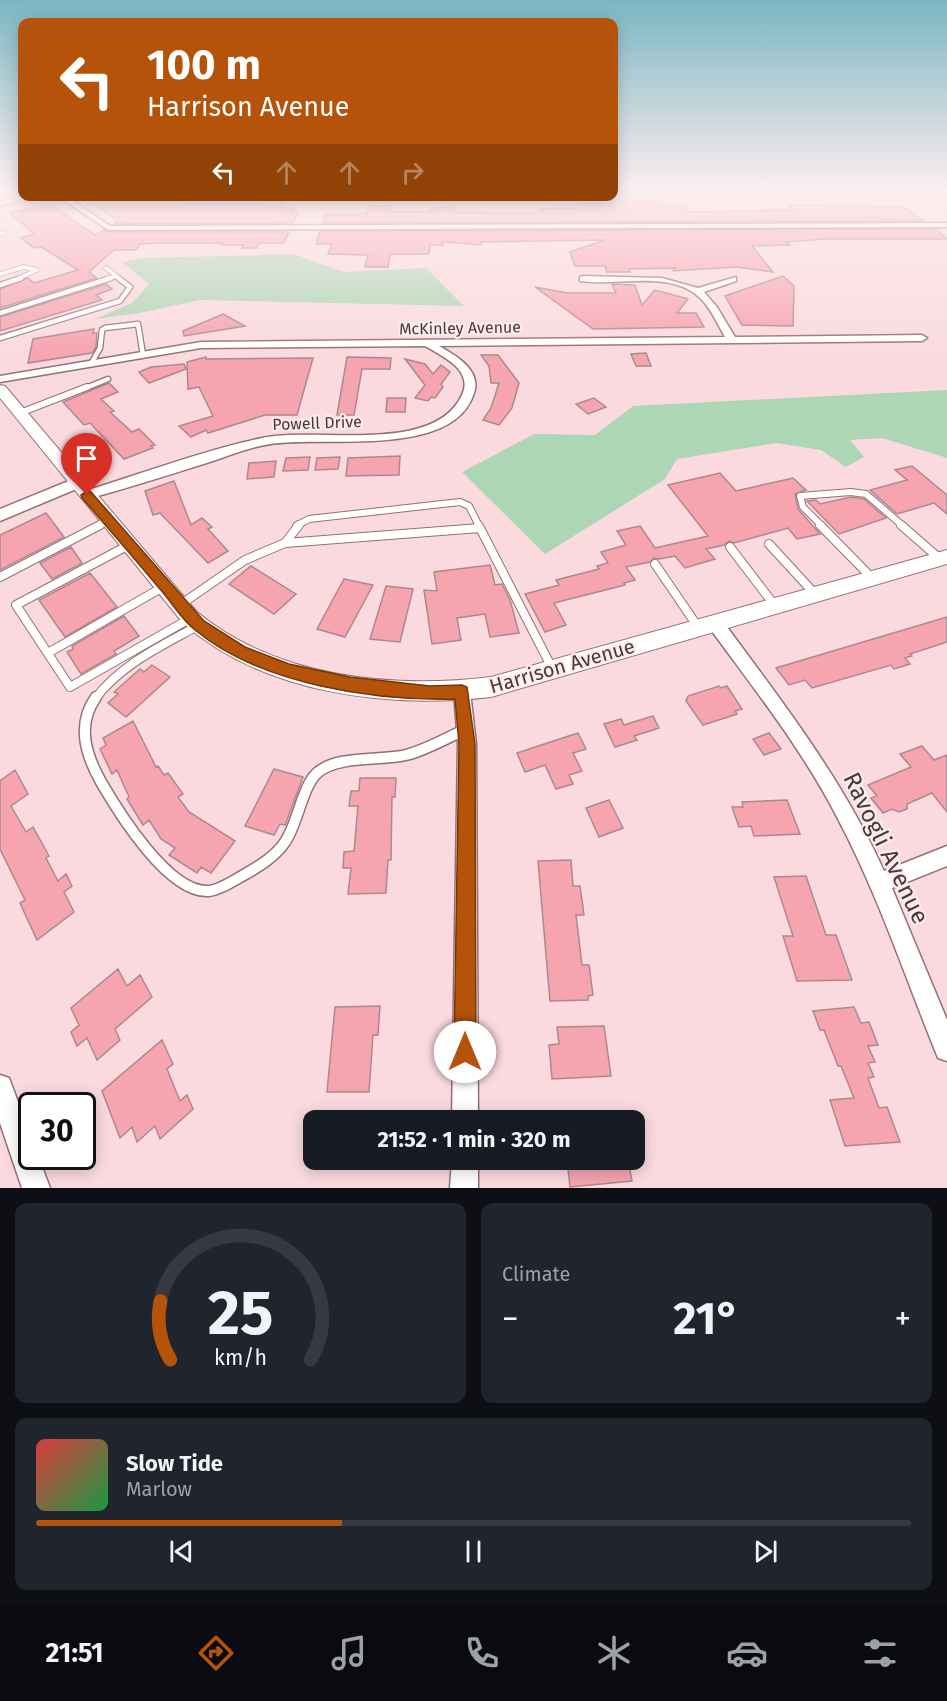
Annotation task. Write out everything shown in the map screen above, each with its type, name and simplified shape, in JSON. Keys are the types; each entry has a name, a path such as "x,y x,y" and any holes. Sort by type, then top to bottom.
{"main road":[{"name":"Harrison Avenue","path":"0,389 81,489 190,616 240,651 288,671 350,684 398,690 462,692 491,687 943,558"}],"street":[{"path":"583,279 661,280 698,291 709,301 732,340"},
{"path":"698,291 733,279"},
{"name":"McKinley Avenue","path":"0,380 201,345 922,338"},
{"name":"Powell Drive","path":"81,489 264,441 288,438 387,438 437,424 456,412 464,403 470,384 468,375 459,362 426,343"},
{"path":"0,515 81,489"},
{"name":"Ravogli Avenue","path":"707,625 821,771 844,810 879,883 947,1049"},
{"path":"462,692 466,729 465,1110"},
{"path":"879,883 947,856"},
{"path":"0,1087 36,1188"},
{"path":"465,1170 465,1188"}],"lane":[{"path":"0,274 24,267 37,270 0,285"},
{"path":"0,338 60,322 120,301 130,287 106,268"},
{"path":"0,313 116,276"},
{"path":"91,364 100,348 102,330 105,328 138,324 143,355"},
{"path":"20,413 108,379"},
{"path":"872,578 803,507 800,496 851,492 866,494 943,558"},
{"path":"285,543 296,526 309,519 460,502 469,506 552,669"},
{"path":"0,576 7,575 108,520"},
{"path":"466,729 406,755 342,764 316,773 293,830 276,854 247,873 209,891 189,889 147,850 122,820 107,794 83,735 86,716 97,695 109,680 190,616 245,560 285,543 480,528"},
{"path":"769,544 815,594"},
{"path":"129,545 16,605 70,687 190,616"},
{"path":"730,547 775,606"},
{"path":"655,564 707,625"},
{"path":"48,653 164,586"}],"green space":[{"path":"293,254 344,272 426,268 464,306 200,300 140,313 95,319 132,303 149,284 122,262 145,258"},
{"path":"947,390 947,458 882,438 850,440 864,457 846,467 821,450 776,443 677,459 665,479 545,554 462,472 534,434 595,435 633,406"}],"building":[{"path":"32,246 138,246 136,250 114,250 89,272 97,278 0,308 0,289 28,278 34,283 78,270 41,247"},
{"path":"243,246 258,246 257,248 242,248"},
{"path":"331,246 430,246 429,254 390,254 388,267 365,267 368,255 328,254"},
{"path":"586,246 752,246 773,272 736,267 673,271 676,268 629,269 630,272 607,272 605,266 575,266 570,252"},
{"path":"783,276 794,286 793,326 742,325 725,296"},
{"path":"106,284 112,289 96,295 102,300 0,331 0,317"},
{"path":"612,284 635,285 642,305 655,290 688,299 677,313 696,313 704,327 593,329 535,287 568,293 616,293"},
{"path":"223,314 245,326 184,336 183,331"},
{"path":"94,329 93,333 97,333 96,347 92,353 28,363 33,339"},
{"path":"646,353 651,366 636,366 631,354"},
{"path":"481,355 498,355 519,383 512,408 499,425 483,420 491,408 499,383 491,383 489,366"},
{"path":"206,357 206,359 313,358 297,415 265,415 208,433 206,430 191,437 179,426 213,416 199,387 188,389 187,362"},
{"path":"347,357 391,358 390,369 362,369 354,415 337,415"},
{"path":"405,359 425,364 433,374 441,365 450,372 435,398 431,397 428,401 415,398 425,385"},
{"path":"184,364 186,369 149,383 139,372 151,367"},
{"path":"109,383 118,392 101,399 114,411 110,412 132,432 139,429 155,445 151,446 153,448 124,459 90,423 84,425 63,402"},
{"path":"387,398 406,398 405,412 386,412"},
{"path":"594,398 606,407 588,414 576,404"},
{"path":"400,456 399,475 346,476 348,458"},
{"path":"310,457 308,470 283,471 286,458"},
{"path":"340,457 338,469 315,470 317,458"},
{"path":"276,461 274,477 247,479 249,463"},
{"path":"912,466 947,495 947,514 934,503 897,514 870,490 907,480 895,470"},
{"path":"720,473 736,491 793,478 806,490 795,494 798,509 820,534 797,539 788,528 734,543 729,541 724,545 706,549 715,559 685,568 675,556 654,558 650,562 626,567 635,580 624,583 625,585 554,603 566,625 545,632 525,594 559,585 556,580 599,569 597,566 608,563 601,552 626,545 617,531 640,526 655,548 708,536 668,485"},
{"path":"174,481 191,525 202,518 212,527 208,529 228,551 208,563 160,513 153,515 145,491"},
{"path":"851,497 864,499 886,518 839,534 807,501 816,500 820,504"},
{"path":"46,513 64,537 0,570 0,535"},
{"path":"71,547 82,563 52,579 40,563"},
{"path":"490,565 495,585 502,584 510,600 519,633 490,637 485,614 457,618 461,640 432,644 424,590 437,591 434,572"},
{"path":"251,566 296,594 274,614 229,584"},
{"path":"90,573 117,607 65,637 39,600"},
{"path":"344,579 373,585 345,637 317,629"},
{"path":"386,586 413,589 400,642 370,639"},
{"path":"124,616 139,636 114,651 116,654 81,674 67,652 73,649 72,646"},
{"path":"947,617 947,642 910,654 912,656 905,658 910,664 894,669 891,665 812,688 805,680 789,685 776,668"},
{"path":"152,665 170,677 126,717 108,703 118,694 114,692 140,669 144,672"},
{"path":"719,686 721,688 727,686 742,709 735,711 737,714 703,725 686,701 688,696"},
{"path":"653,716 659,728 634,736 637,740 615,747 604,724 621,719 624,725"},
{"path":"133,721 156,767 158,766 164,775 168,773 183,794 178,797 189,812 235,841 211,873 201,867 197,873 169,855 175,848 161,839 149,820 143,825 127,799 129,797 117,770 112,774 100,749 106,745 103,738"},
{"path":"578,733 586,749 573,753 582,771 569,775 573,784 556,789 545,765 525,772 517,753"},
{"path":"769,733 781,749 764,755 753,739"},
{"path":"922,746 934,760 947,755 947,812 932,793 907,804 907,809 899,812 892,809 883,813 871,798 877,796 868,785 911,767 900,754"},
{"path":"274,769 303,777 285,825 280,824 274,835 245,826"},
{"path":"15,770 28,794 11,806 26,832 33,827 49,856 46,858 58,881 66,874 72,886 64,892 74,912 37,940 20,903 25,900 0,849 0,781"},
{"path":"360,778 396,778 395,797 392,797 391,860 388,860 386,893 348,894 351,868 343,868 344,852 354,851 358,806 349,806 351,791 359,791"},
{"path":"609,800 623,828 599,837 586,808"},
{"path":"787,800 800,834 754,836 751,826 739,827 732,807 743,807 742,802"},
{"path":"571,860 573,886 580,886 584,915 576,915 582,965 589,965 593,995 588,996 588,1000 550,1001 538,861"},
{"path":"806,876 826,935 836,935 852,980 797,981 783,936 793,936 774,877"},
{"path":"118,969 127,986 140,975 152,997 115,1029 120,1040 97,1060 87,1038 77,1046 71,1032 79,1025 71,1008"},
{"path":"380,1006 378,1035 373,1035 369,1092 327,1092 335,1007"},
{"path":"854,1007 861,1023 869,1022 878,1045 868,1046 875,1062 868,1063 874,1077 868,1078 879,1108 887,1107 900,1142 845,1146 830,1100 854,1098 841,1066 838,1066 824,1030 820,1030 813,1011"},
{"path":"604,1026 611,1076 552,1079 549,1045 559,1044 557,1027"},
{"path":"162,1040 173,1064 167,1069 180,1101 187,1095 193,1109 160,1139 155,1126 137,1142 132,1127 120,1138 102,1091"},
{"path":"568,1170 630,1170 632,1181 570,1187"}],"route":[{"path":"87,495 199,625 240,651 288,671 350,684 430,693 462,692 467,744 465,1052"}]}
